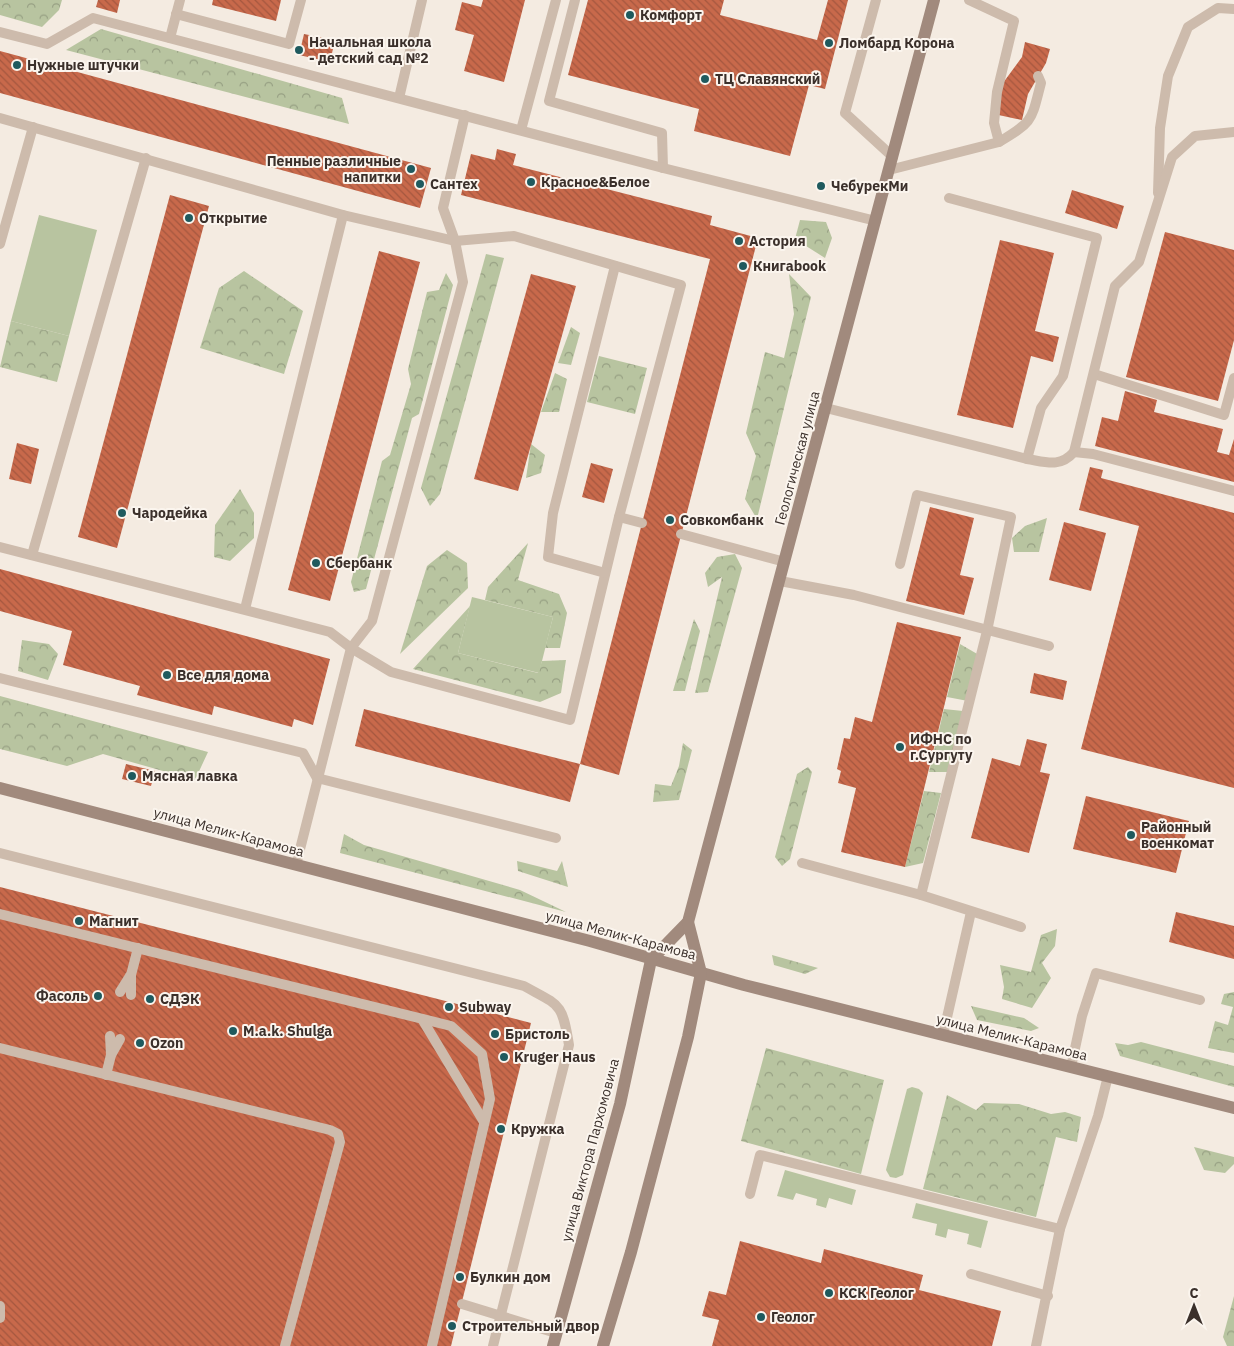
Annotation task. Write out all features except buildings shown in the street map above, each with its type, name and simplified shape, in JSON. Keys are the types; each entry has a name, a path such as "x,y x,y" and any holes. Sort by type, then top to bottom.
{"main road":[{"name":"Геологическая улица","path":"651,960 688,922 934,0"},
{"name":"улица Мелик-Карамова","path":"0,788 590,941 701,973 1234,1108"},
{"name":"Геологическая улица","path":"688,922 701,973"},
{"name":"улица Виктора Пархомовича","path":"553,1346 620,1104 651,960"},
{"path":"602,1346 631,1252 673,1094 701,973"}],"lane":[{"path":"170,38 180,0"},
{"path":"176,14 289,44 301,0"},
{"path":"399,98 422,0"},
{"path":"521,130 556,0"},
{"path":"575,0 549,101 662,133 663,168"},
{"path":"876,0 845,113 891,164 999,142 1023,128 1032,118 1042,83 1038,76"},
{"path":"969,0 1014,21 1008,69 997,92 994,123 999,142"},
{"path":"1157,206 1160,128 1168,76 1188,27 1218,8 1234,9"},
{"path":"0,32 47,44 93,18 663,168 876,221"},
{"path":"296,865 351,648 372,621 463,282 455,241 443,208 465,115"},
{"path":"0,118 146,158 343,216 455,241 514,236 680,285 619,517 570,720 392,672 351,648 330,632 0,547"},
{"path":"0,244 33,127"},
{"path":"826,408 1027,459 1052,463 1066,460 1074,452 1115,286 1139,262 1172,158 1195,136 1234,132"},
{"path":"32,555 146,158"},
{"path":"949,198 1097,238 1063,376 1042,408 1027,459"},
{"path":"245,609 343,216"},
{"path":"606,573 548,558 553,513 615,266"},
{"path":"1094,374 1224,415 1234,378"},
{"path":"1074,452 1093,454 1234,491"},
{"path":"900,564 917,495 1010,517 987,631 921,895"},
{"path":"619,517 642,523"},
{"path":"681,534 785,562"},
{"path":"780,581 854,595 1049,646"},
{"path":"0,678 303,754 317,778 556,838"},
{"path":"0,853 514,983 524,986 554,1002 564,1014 569,1045 493,1346"},
{"path":"802,863 921,895 1021,928"},
{"path":"943,1035 971,912"},
{"path":"0,914 450,1026 482,1054 490,1099 432,1346"},
{"path":"131,995 131,975 138,948"},
{"path":"1071,1067 1082,1016 1096,973 1200,1000"},
{"path":"120,992 131,975"},
{"path":"422,1019 484,1122"},
{"path":"110,1036 111,1055"},
{"path":"106,1074 111,1055 120,1038"},
{"path":"0,1048 330,1130 338,1134 340,1142 285,1346"},
{"path":"1036,1346 1048,1296 1060,1229 1098,1116 1108,1076"},
{"path":"750,1194 760,1154 1060,1229"},
{"path":"971,1274 1048,1296"},
{"path":"462,1304 556,1333"},
{"path":"0,1306 0,1318"}],"green space":[{"path":"0,0 62,0 59,10 42,27 0,15"},
{"path":"101,29 342,98 349,124 66,50"},
{"path":"39,215 97,230 69,336 11,321"},
{"path":"800,220 826,222 832,238 825,258 795,239"},
{"path":"486,254 504,258 440,494 430,506 421,488"},
{"path":"244,271 303,311 284,374 200,348 219,288"},
{"path":"446,273 453,285 419,414 412,418 366,589 354,592 351,582 382,461 390,455 411,384 408,369 427,292 439,290"},
{"path":"789,274 811,297 757,519 745,499 756,456 746,433 765,352 784,358 794,314"},
{"path":"11,321 69,336 57,382 0,367"},
{"path":"571,327 580,333 571,365 558,363"},
{"path":"599,356 647,368 635,414 587,402"},
{"path":"555,373 567,379 559,412 541,412"},
{"path":"531,444 545,455 541,473 526,478"},
{"path":"240,489 254,513 254,538 230,561 214,557 215,525"},
{"path":"1047,518 1039,552 1014,552 1012,538 1025,526"},
{"path":"528,543 518,580 559,594 567,613 560,648 545,648 553,617 485,600 488,587"},
{"path":"447,550 467,563 468,588 400,654 427,566"},
{"path":"735,554 742,568 708,692 695,693 722,577 708,587 705,573 717,557"},
{"path":"472,597 553,617 539,673 458,653"},
{"path":"470,606 458,653 538,673 542,661 566,660 561,693 540,702 413,669"},
{"path":"694,619 700,631 685,691 673,691"},
{"path":"22,640 49,644 58,654 48,680 18,671"},
{"path":"960,644 979,655 968,701 947,697"},
{"path":"0,696 208,752 195,780 103,754 67,766 0,749"},
{"path":"944,709 963,711 948,772 929,772"},
{"path":"683,743 692,750 679,800 653,802 655,784 671,786 679,766"},
{"path":"808,767 812,772 790,859 782,866 775,857 797,774"},
{"path":"924,791 941,793 923,863 905,867"},
{"path":"344,834 364,845 520,890 566,912 340,853"},
{"path":"517,861 557,871 562,861 568,887 518,871"},
{"path":"1057,929 1055,946 1042,963 1051,978 1032,1008 1002,999 1004,987 1000,965 1031,972 1041,935"},
{"path":"772,955 818,968 805,974 774,965"},
{"path":"1234,992 1234,1053 1208,1048 1215,1021 1228,1025 1233,1007 1221,1004 1224,994"},
{"path":"971,1006 1024,1018 1039,1028 1031,1031 977,1020"},
{"path":"1141,1042 1234,1066 1234,1087 1120,1056 1115,1043 1128,1045"},
{"path":"766,1048 884,1080 861,1174 741,1141"},
{"path":"912,1087 919,1089 923,1093 903,1175 896,1178 890,1177 886,1170 907,1089"},
{"path":"947,1095 976,1110 984,1103 1019,1104 1051,1114 1065,1112 1081,1117 1077,1142 1056,1137 1036,1217 923,1189"},
{"path":"1194,1147 1234,1157 1234,1164 1225,1173 1204,1170"},
{"path":"785,1170 856,1190 852,1205 829,1198 826,1208 816,1205 817,1199 796,1193 793,1200 777,1196"},
{"path":"916,1203 988,1221 981,1248 967,1244 969,1234 948,1229 946,1238 935,1235 937,1224 912,1218"},
{"path":"1234,1296 1234,1346 1227,1346 1223,1337"}],"place":[{"name":"Комфорт","path":"630,15"},
{"name":"Ломбард Корона","path":"829,43"},
{"name":"Начальная школа - детский сад №2","path":"299,50"},
{"name":"Нужные штучки","path":"17,65"},
{"name":"ТЦ Славянский","path":"705,79"},
{"name":"Пенные различные напитки","path":"411,169"},
{"name":"Красное&Белое","path":"531,182"},
{"name":"Сантех","path":"420,184"},
{"name":"ЧебурекМи","path":"821,186"},
{"name":"Открытие","path":"189,218"},
{"name":"Астория","path":"739,241"},
{"name":"Книгаbook","path":"743,266"},
{"name":"Чародейка","path":"122,513"},
{"name":"Совкомбанк","path":"670,520"},
{"name":"Сбербанк","path":"316,563"},
{"name":"Все для дома","path":"167,675"},
{"name":"ИФНС по г.Сургуту","path":"900,747"},
{"name":"Мясная лавка","path":"132,776"},
{"name":"Районный военкомат","path":"1131,835"},
{"name":"Магнит","path":"79,921"},
{"name":"Фасоль","path":"98,996"},
{"name":"СДЭК","path":"150,999"},
{"name":"Subway","path":"449,1007"},
{"name":"М.a.k. Shulga","path":"233,1031"},
{"name":"Бристоль","path":"495,1034"},
{"name":"Ozon","path":"140,1043"},
{"name":"Kruger Haus","path":"504,1057"},
{"name":"Кружка","path":"501,1129"},
{"name":"Булкин дом","path":"460,1277"},
{"name":"КСК Геолог","path":"829,1293"},
{"name":"Геолог","path":"761,1317"},
{"name":"Строительный двор","path":"452,1326"}]}
